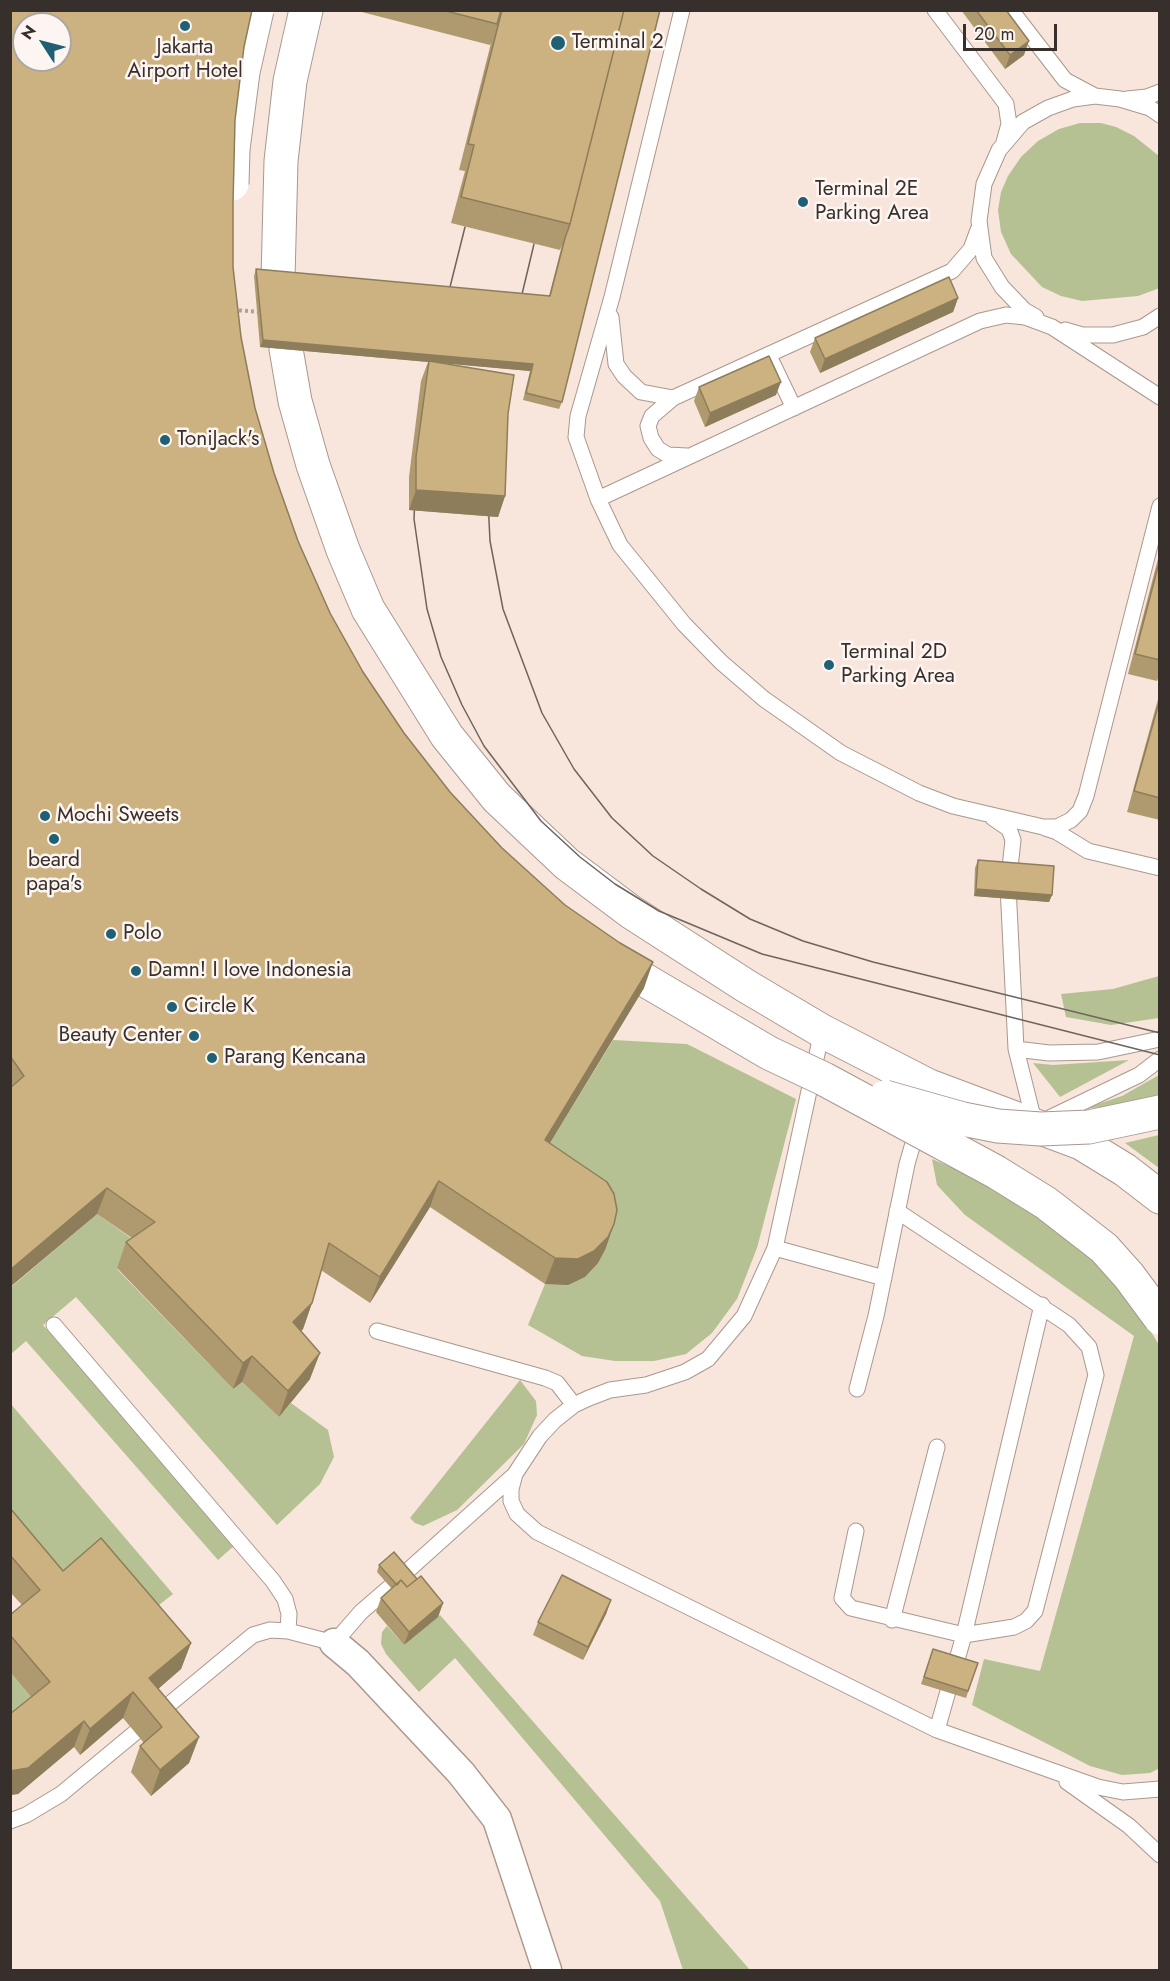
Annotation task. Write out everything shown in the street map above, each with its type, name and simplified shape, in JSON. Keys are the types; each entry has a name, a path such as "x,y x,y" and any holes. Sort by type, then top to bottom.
{"street":[{"path":"232,208 233,149 243,72 257,10"},
{"path":"278,278 281,160 290,81 306,10"},
{"path":"286,349 295,401 313,465 342,550 368,609 447,736 497,798 567,864 631,912 822,1031 929,1086 1081,1143 1116,1164 1160,1197"},
{"path":"588,944 616,964 769,1053 824,1079 996,1172 1079,1227 1123,1269 1160,1318"},
{"path":"824,1079 963,1119 998,1126 1041,1129 1089,1127 1160,1112"},
{"path":"334,1643 358,1663 461,1773 497,1819 547,1971"}],"lane":[{"path":"682,10 612,297 576,425 579,446 598,499 620,545 646,580 721,662 764,699 842,753 919,794 985,814 1043,827 1057,832 1088,851 1160,868"},
{"path":"692,456 668,456 658,449 651,438 648,426 652,416 673,398 952,271 971,249 979,221 984,183 1010,124 1005,104 935,10"},
{"path":"1011,10 1065,80 1095,96"},
{"path":"1120,99 1147,97 1160,92"},
{"path":"999,150 1023,122 1048,108 1073,99 1095,96 1120,99 1150,108 1160,115"},
{"path":"979,221 984,258 1002,287 1024,310 1160,397"},
{"path":"612,297 610,325 616,364 630,383 641,392 673,398"},
{"path":"598,499 980,321 1006,315 1025,317 1082,335 1113,335 1160,322"},
{"path":"1143,327 1160,316"},
{"path":"769,356 794,408"},
{"path":"1043,827 1056,827 1071,820 1080,811 1086,796 1160,506"},
{"path":"985,814 1009,829 1013,840 1008,885 1016,1049 1035,1125 1139,1075 1160,1059"},
{"path":"404,1574 515,1474 540,1436 574,1405 610,1390 646,1385 685,1372 708,1359 744,1317 776,1248 822,1031"},
{"path":"1016,1049 1049,1053 1098,1052 1160,1039"},
{"path":"857,1389 884,1278 897,1211 929,1086"},
{"path":"856,1531 842,1598 851,1608 892,1620 964,1635 1014,1627 1026,1621 1035,1611 1096,1375 1089,1347 1069,1325 897,1211"},
{"path":"776,1248 884,1278"},
{"path":"937,1730 964,1635 1041,1305"},
{"path":"54,1325 273,1581 285,1599 290,1614 288,1631"},
{"path":"377,1331 545,1378 557,1383 574,1405"},
{"path":"892,1620 937,1448"},
{"path":"515,1474 511,1501 524,1523 537,1532 937,1730 1050,1771 1123,1792 1160,1789"},
{"path":"10,1821 26,1815 61,1794 253,1635 270,1630 288,1631 334,1643 361,1612 390,1587"},
{"path":"1050,1771 1103,1806 1160,1855"}],"path":[{"path":"223,309 270,313"}],"green space":[{"path":"1080,123 1101,123 1116,127 1134,136 1159,156 1160,287 1157,289 1138,296 1082,301 1061,296 1042,287 1011,254 1001,232 998,210 1001,192 1008,176 1021,157 1038,141 1059,129"},
{"path":"1159,976 1159,1018 1111,1025 1066,1017 1061,994 1113,989"},
{"path":"613,1040 687,1044 796,1099 757,1248 737,1299 712,1333 686,1354 654,1361 615,1361 582,1356 528,1325 545,1284 568,1285 585,1277 598,1263 605,1250 608,1236 536,1166"},
{"path":"1129,1060 1060,1097 1033,1063 1053,1065"},
{"path":"1159,1075 1159,1096 1125,1105 1083,1109 1122,1096"},
{"path":"1159,1135 1159,1168 1125,1143"},
{"path":"932,1159 960,1171 1042,1217 1088,1251 1135,1305 1159,1345 1160,1768 1150,1773 1122,1775 1090,1766 972,1705 984,1659 1040,1671 1134,1336 965,1215 937,1185"},
{"path":"97,1214 145,1248 117,1269 233,1389 242,1382 279,1417 291,1403 328,1430 334,1457 320,1484 277,1525 76,1297 43,1325 235,1545 218,1560 26,1341 11,1354 11,1287"},
{"path":"520,1380 536,1401 537,1415 524,1444 457,1510 423,1526 415,1523 410,1518"},
{"path":"10,1403 173,1594 140,1620 53,1597 11,1545"},
{"path":"440,1615 750,1970 683,1970 660,1901 455,1658 419,1692 386,1654 381,1644 382,1632 387,1626 404,1645"},
{"path":"10,1672 40,1708 10,1732"}],"building":[{"path":"10,10 252,10 244,47 235,120 233,267 241,337 255,408 274,473 298,541 330,613 363,672 404,733 450,792 502,848 565,905 620,943 653,962 545,1140 607,1182 614,1194 617,1210 614,1224 608,1237 594,1251 578,1259 555,1258 439,1181 380,1277 329,1243 312,1303 293,1322 320,1353 288,1391 252,1356 243,1363 126,1242 155,1222 107,1188 10,1270 10,1088 24,1076 10,1056"},
{"path":"442,10 501,10 497,24"},
{"path":"502,10 624,10 570,224 461,197 474,145 468,144"},
{"path":"624,10 660,10 562,402 526,393 533,364 263,340 256,269 550,296"},
{"path":"976,10 1006,10 1029,41 1010,55"},
{"path":"949,277 958,298 825,359 815,338"},
{"path":"769,356 781,382 710,413 699,387"},
{"path":"429,361 514,375 508,414 505,496 416,490 416,457"},
{"path":"1160,559 1160,660 1135,654"},
{"path":"1160,699 1160,798 1134,791"},
{"path":"978,860 1054,866 1052,895 976,889"},
{"path":"10,1508 63,1571 101,1538 191,1643 149,1678 199,1737 160,1770 140,1746 162,1727 133,1692 90,1729 84,1721 28,1768 10,1771 10,1714 50,1682 10,1635 10,1615 40,1590 10,1555"},
{"path":"394,1552 417,1579 407,1587 401,1580 397,1585 379,1565"},
{"path":"562,1575 611,1600 588,1647 538,1622"},
{"path":"421,1576 443,1603 409,1632 381,1598 401,1580 407,1587"},
{"path":"933,1649 978,1663 968,1691 924,1677"}],"tram line":[{"path":"446,303 465,227"},
{"path":"518,311 534,244"},
{"path":"415,495 414,519 427,609 441,657 462,705 484,746 541,821 580,857 615,884 659,911 762,954 1160,1055"},
{"path":"488,500 490,541 503,609 542,713 574,769 612,818 653,856 750,919 803,941 873,962 1160,1033"}],"place":[{"name":"Jakarta Airport Hotel","path":"185,26"},
{"name":"Terminal 2","path":"558,43"},
{"name":"Terminal 2E Parking Area","path":"803,202"},
{"name":"ToniJack's","path":"165,440"},
{"name":"Terminal 2D Parking Area","path":"829,665"},
{"name":"Mochi Sweets","path":"45,816"},
{"name":"beard papa's","path":"54,839"},
{"name":"Polo","path":"111,934"},
{"name":"Damn! I love Indonesia","path":"136,971"},
{"name":"Circle K","path":"172,1007"},
{"name":"Beauty Center","path":"194,1036"},
{"name":"Parang Kencana","path":"212,1058"}]}
